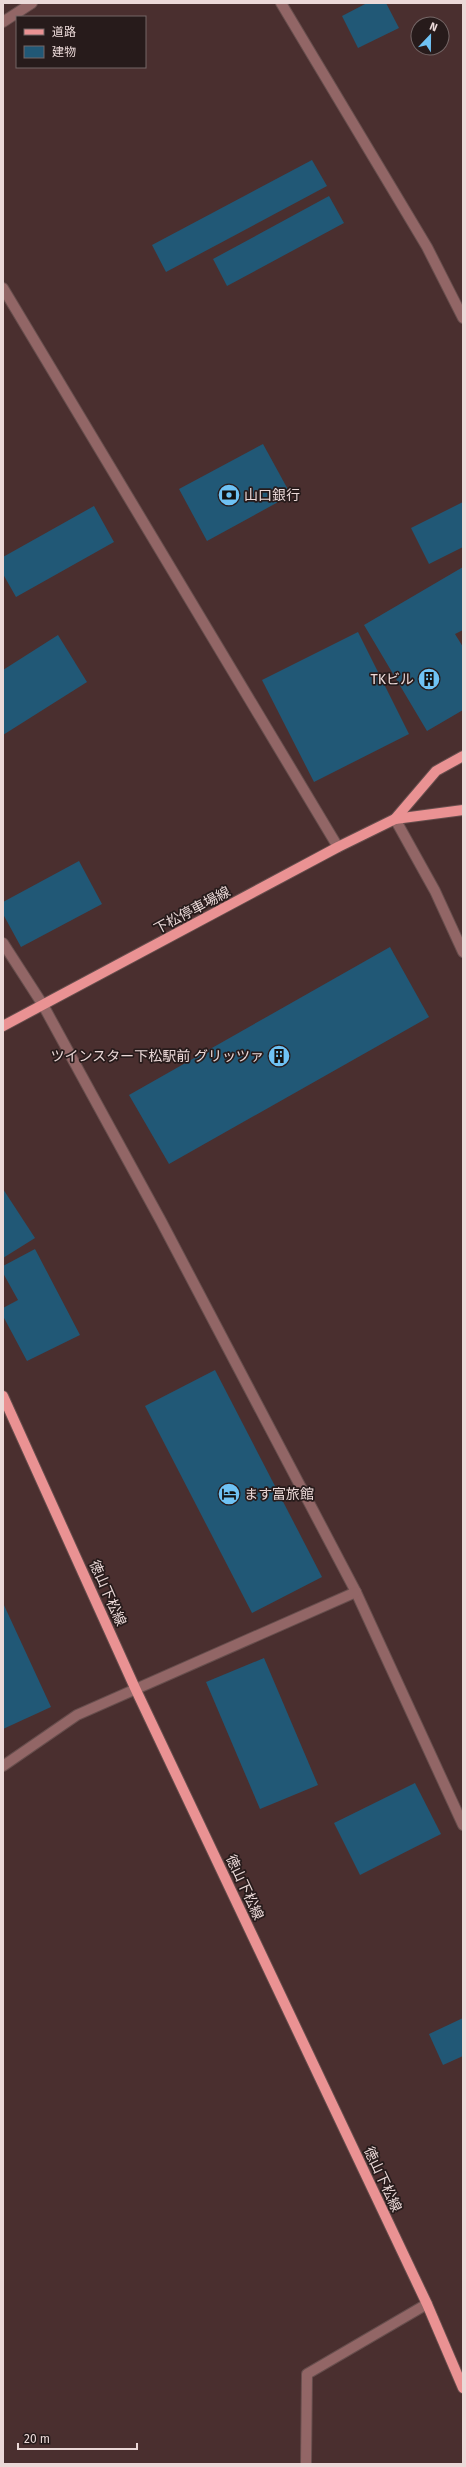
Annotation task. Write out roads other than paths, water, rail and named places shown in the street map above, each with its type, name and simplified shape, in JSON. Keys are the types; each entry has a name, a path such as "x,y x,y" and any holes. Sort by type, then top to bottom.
{"main road":[{"name":"下松停車場線","path":"395,819 436,771 463,756"},
{"name":"下松停車場線","path":"3,1026 43,1006 338,847 395,819 463,810"},
{"name":"徳山下松線","path":"3,1396 135,1688 427,2304 463,2388"}],"street":[{"path":"3,22 32,3"},
{"path":"281,3 426,248 463,318"},
{"path":"3,288 338,847"},
{"path":"395,819 435,891 463,952"},
{"path":"3,943 43,1006 161,1221 356,1592 463,1825"},
{"path":"3,1766 77,1715 135,1688 356,1592"},
{"path":"306,2464 307,2374 427,2304"}],"place":[{"name":"山口銀行","path":"229,495"},
{"name":"TKビル","path":"429,679"},
{"name":"ツインスター下松駅前 グリッツァ","path":"279,1056"},
{"name":"ます富旅館","path":"229,1494"}]}
